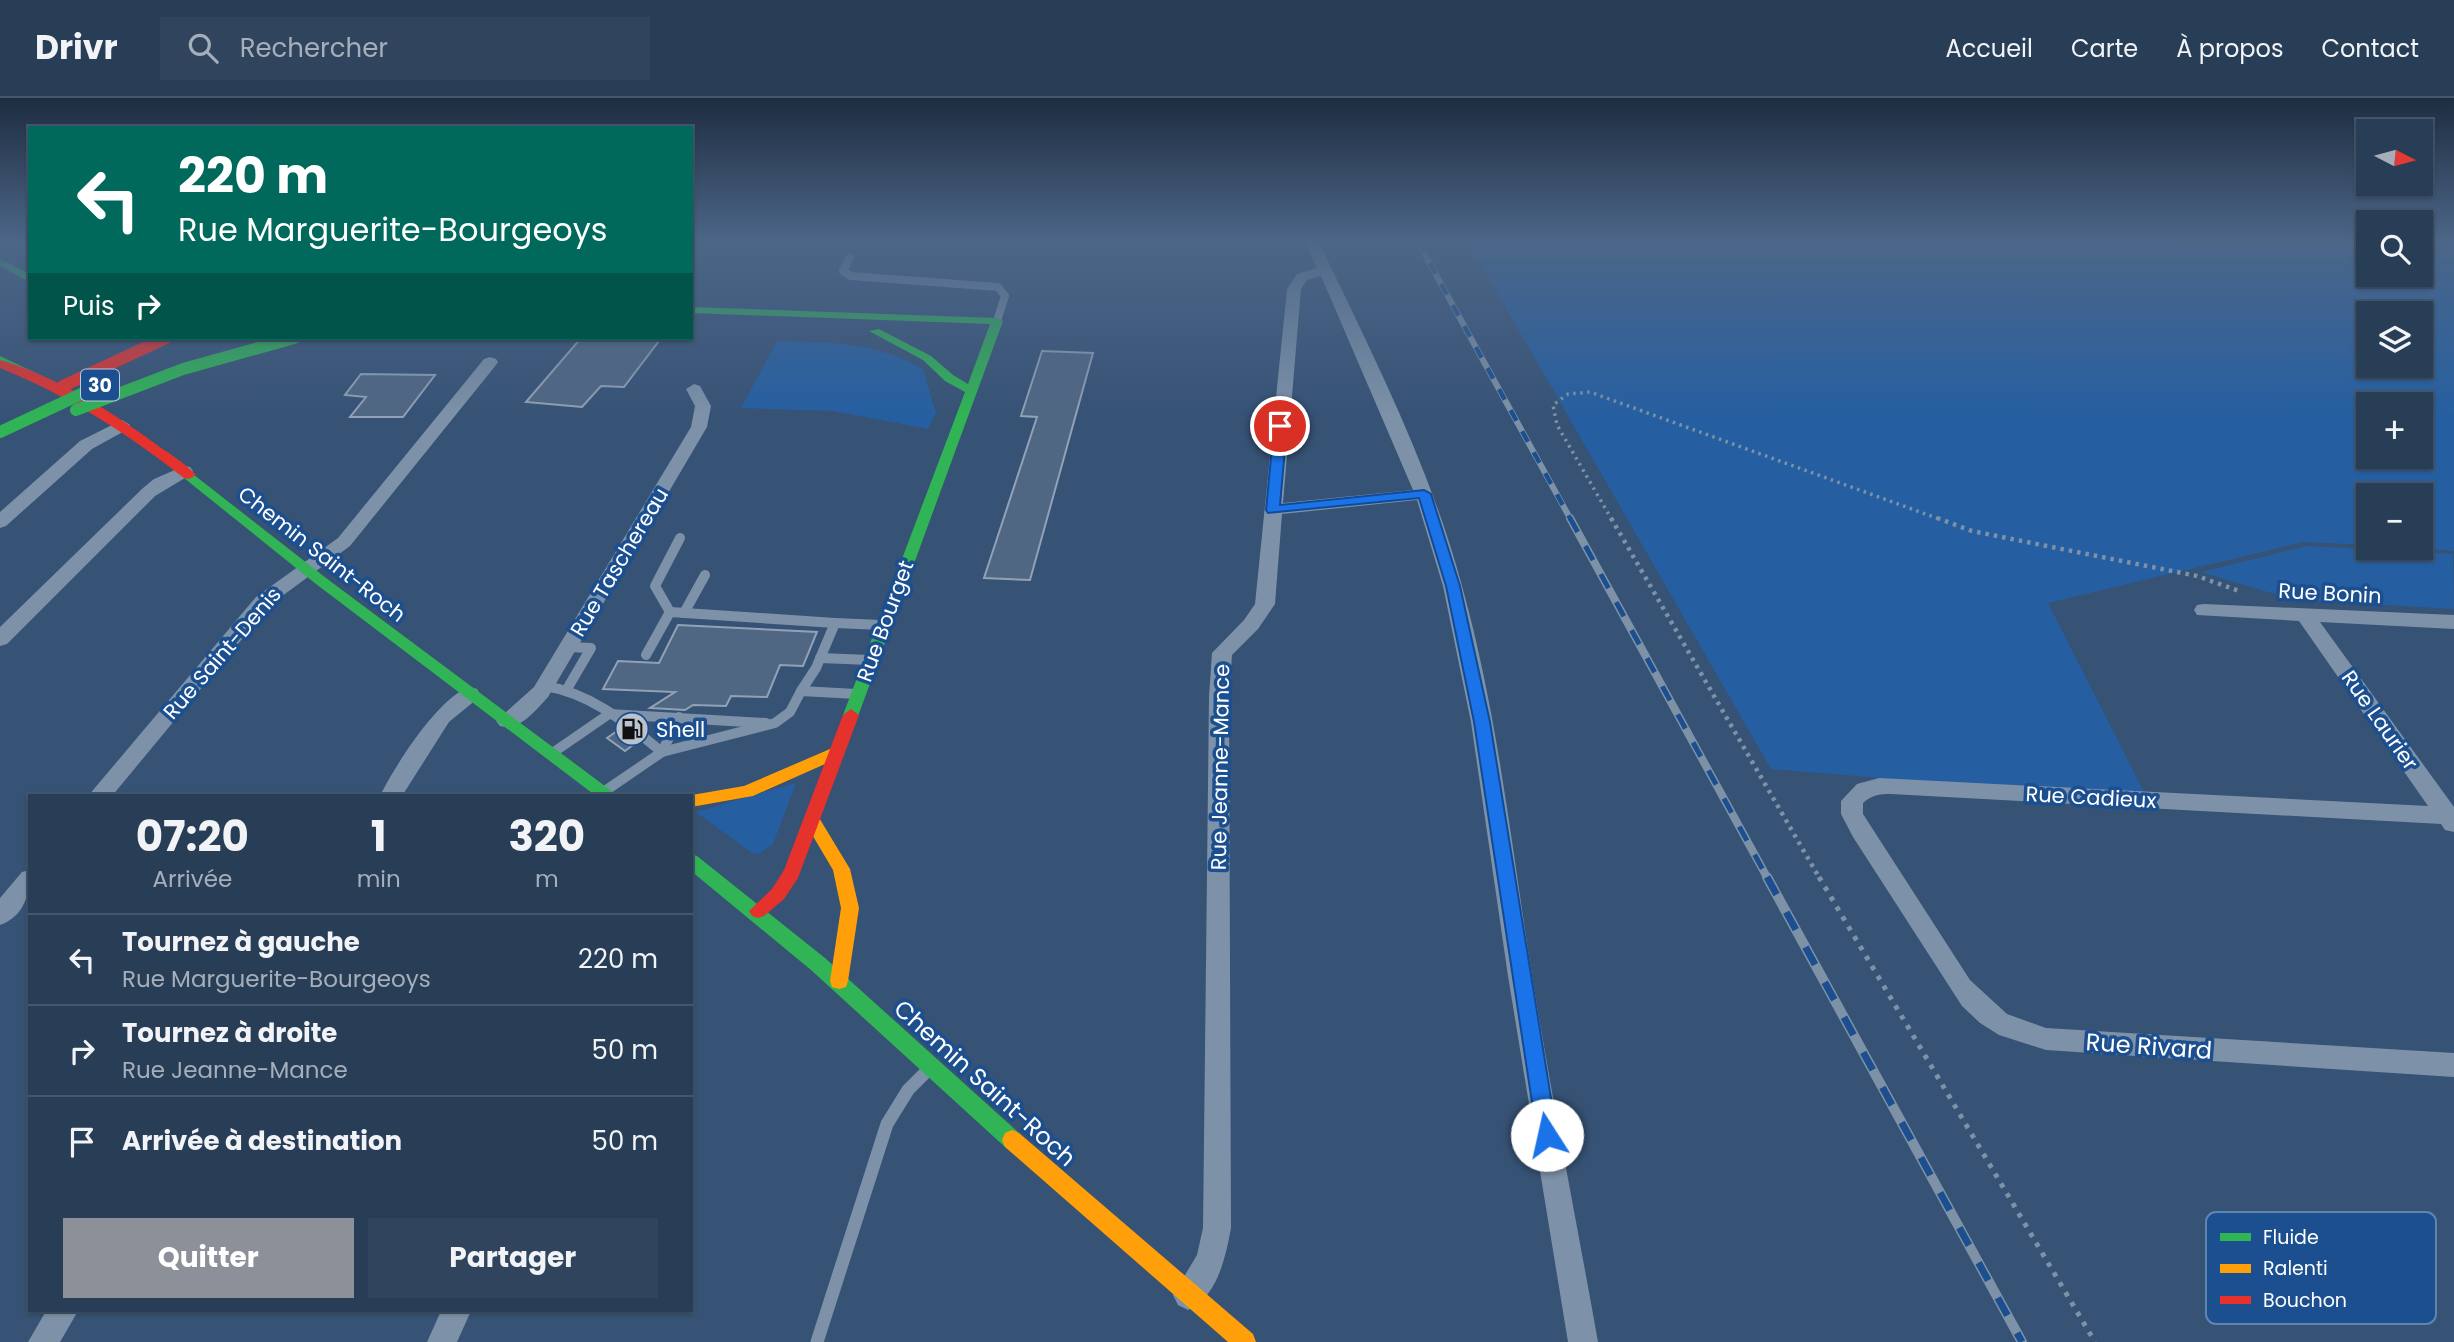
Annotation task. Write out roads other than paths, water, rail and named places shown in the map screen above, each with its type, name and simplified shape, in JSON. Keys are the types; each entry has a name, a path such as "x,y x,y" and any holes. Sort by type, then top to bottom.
{"main road":[{"path":"693,310 994,328"},
{"path":"693,324 876,331 994,328"},
{"name":"Rue Bourget","path":"758,911 778,894 789,880 994,328"},
{"path":"876,331 927,358 949,378 970,390"},
{"path":"36,394 140,340"},
{"path":"0,441 176,370 246,348 284,340"},
{"name":"30","path":"0,415 173,343"},
{"name":"30","path":"0,432 173,343"},
{"name":"Chemin Saint-Roch","path":"0,362 99,410 122,425 604,794"},
{"path":"693,801 747,792 837,752"},
{"path":"812,821 841,869 850,908 839,981"},
{"name":"Chemin Saint-Roch","path":"693,862 758,911 839,981 1019,1147 1245,1342"}],"street":[{"name":"Rue Jeanne-Mance","path":"1188,1295 1210,1261 1217,1228 1220,669 1222,653 1261,615 1265,604 1293,300"},
{"path":"1339,300 1424,494 1453,586 1482,722 1522,990 1583,1342"},
{"name":"Rue Saint-Denis","path":"101,794 262,601 280,585 323,560 344,542 490,362"},
{"name":"Rue Taschereau","path":"507,721 524,710 545,686 699,427 703,406 694,389"},
{"path":"0,522 86,445 122,425"},
{"path":"0,639 149,492 184,471"},
{"path":"1273,510 1424,494"},
{"name":"Rue Bonin","path":"2204,610 2454,622"},
{"name":"Rue Laurier","path":"2305,615 2452,819"},
{"path":"392,794 443,717 470,694"},
{"name":"Rue Cadieux","path":"1909,903 1852,814 1852,801 1860,790 1891,786 2452,819"},
{"path":"0,915 28,881"},
{"name":"Rue Rivard","path":"1909,903 1961,988 1978,1008 1998,1024 2020,1034 2046,1039 2454,1065"},
{"path":"43,1342 62,1312"},
{"path":"442,1342 456,1312"}],"lane":[{"path":"994,328 1004,300"},
{"path":"670,611 655,586 680,538"},
{"path":"684,612 705,575"},
{"path":"670,611 884,625"},
{"path":"646,655 670,611"},
{"path":"606,794 662,752 775,723 790,712 820,658 835,623"},
{"path":"567,689 591,648 568,647"},
{"path":"820,658 871,660"},
{"path":"545,686 567,689 609,714 662,752"},
{"path":"802,691 859,694"},
{"path":"551,754 609,714 775,723"},
{"path":"662,752 679,718"},
{"path":"817,1342 887,1124 908,1090 932,1066"}],"railway":[{"path":"1450,300 1571,520"},
{"path":"1570,518 1768,879"},
{"path":"1767,877 2022,1342"}],"place":[{"name":"Shell","path":"632,729"}]}
